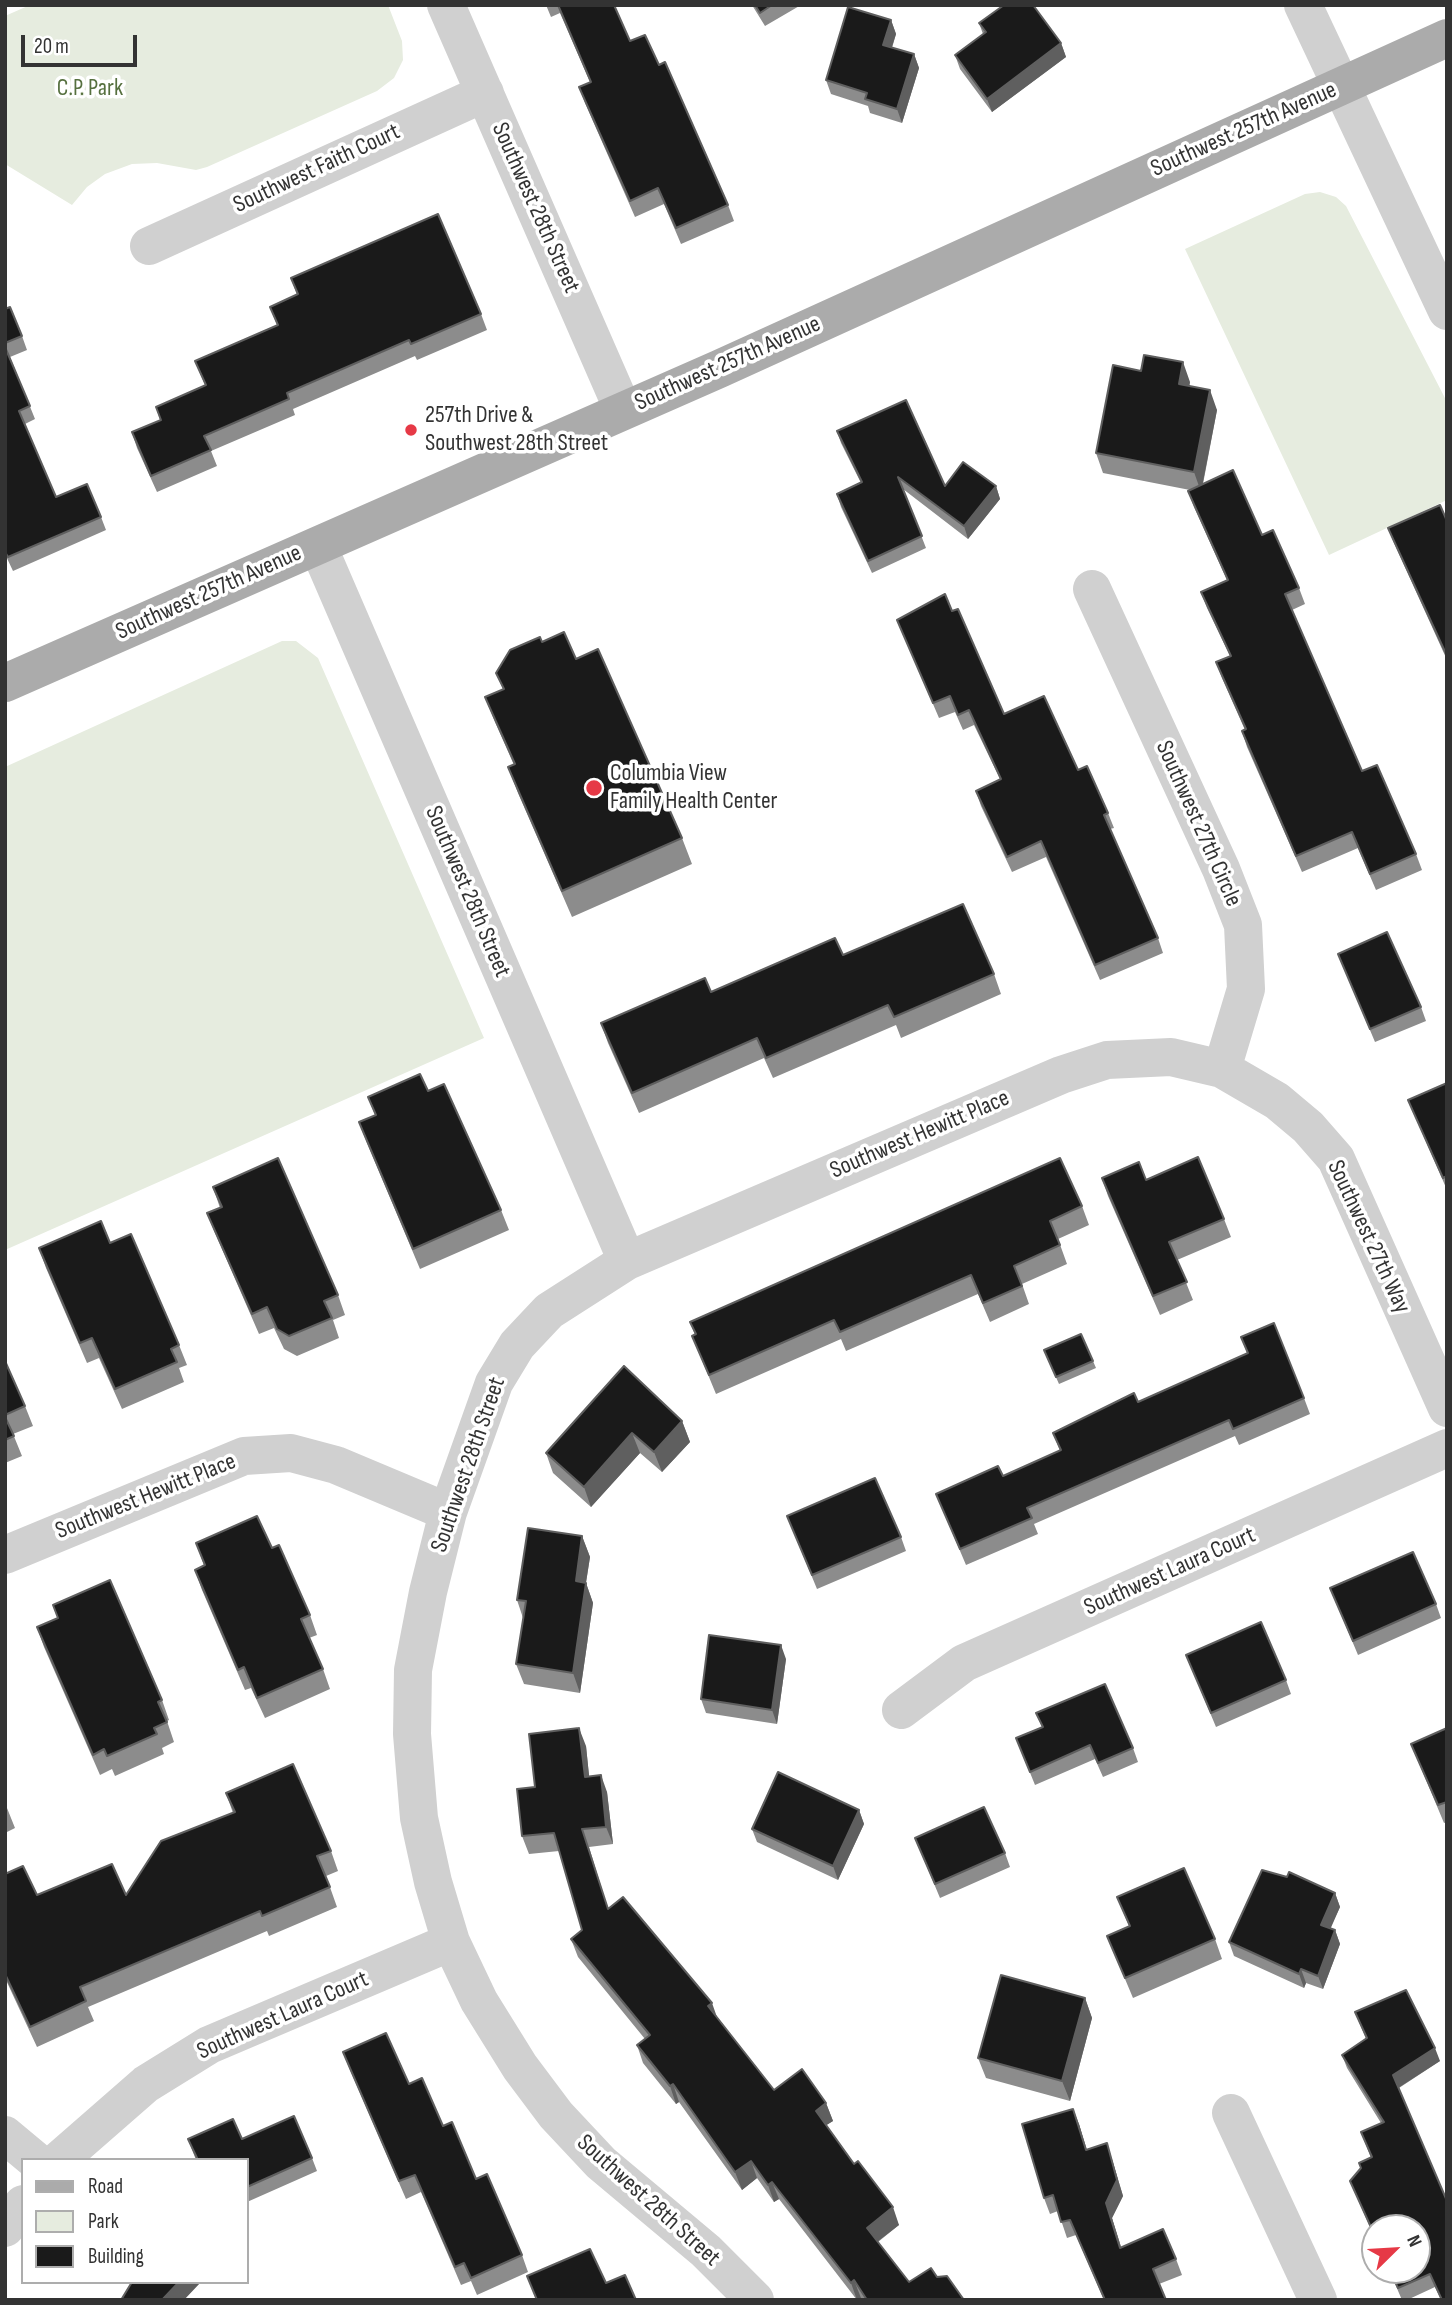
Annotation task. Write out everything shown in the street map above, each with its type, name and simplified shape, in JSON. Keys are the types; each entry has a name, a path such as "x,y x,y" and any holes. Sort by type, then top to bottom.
{"main road":[{"name":"Southwest 257th Avenue","path":"5,683 623,410 1447,38"}],"street":[{"name":"Southwest 28th Street","path":"446,5 623,410"},
{"path":"1303,5 1339,87 1447,311"},
{"name":"Southwest Faith Court","path":"149,246 485,93"},
{"name":"Southwest 28th Street","path":"318,545 627,1261 549,1311 517,1345 494,1383 447,1512 428,1592 414,1670 412,1734 419,1818 433,1882 451,1942 479,2001 520,2067 556,2115 601,2163 706,2251 755,2300"},
{"name":"Southwest 27th Circle","path":"1092,589 1221,869 1243,925 1246,989 1222,1069"},
{"name":"Southwest Hewitt Place","path":"627,1261 1060,1075 1107,1060 1171,1057 1222,1069"},
{"name":"Southwest 27th Way","path":"1222,1069 1276,1101 1308,1127 1336,1160 1447,1408"},
{"name":"Southwest Laura Court","path":"901,1710 964,1663 1447,1448"},
{"name":"Southwest Hewitt Place","path":"5,1555 244,1456 291,1453 335,1465 447,1512"},
{"name":"Southwest Laura Court","path":"61,2158 146,2084 209,2045 451,1942"},
{"path":"1231,2113 1318,2300"},
{"path":"5,2135 33,2158"},
{"path":"5,2228 21,2207"}],"green space":[{"name":"C.P. Park","path":"30,5 388,5 402,41 403,60 394,78 377,91 207,167 196,170 157,163 132,164 105,174 87,187 72,205 5,164 5,16"},
{"path":"1320,192 1336,197 1346,206 1447,402 1447,500 1329,555 1185,249 1305,194"},
{"path":"282,641 296,641 318,658 484,1038 5,1250 5,767"}],"building":[{"path":"558,5 614,5 630,41 645,35 659,65 665,62 728,205 676,228 658,188 630,201 579,87 591,82"},
{"path":"755,5 772,5 760,13"},
{"path":"1004,5 1033,5 1061,43 987,99 955,55 986,32 979,23"},
{"path":"848,7 891,20 883,45 914,54 897,109 865,99 867,93 826,80"},
{"path":"438,214 481,314 411,344 409,340 287,393 289,399 204,436 211,450 151,476 132,432 161,420 156,407 206,385 195,361 278,325 270,307 298,294 291,278"},
{"path":"10,307 22,336 5,343 5,309"},
{"path":"5,347 30,406 19,411 56,497 87,484 101,517 8,557 5,552"},
{"path":"1144,355 1183,362 1179,384 1210,390 1194,472 1096,453 1113,365 1141,371"},
{"path":"906,400 945,486 963,462 996,486 964,526 898,477 922,536 868,561 837,494 862,482 837,431"},
{"path":"1233,470 1262,535 1273,530 1299,588 1285,594 1362,771 1377,765 1416,854 1370,874 1352,832 1296,856 1242,731 1246,729 1216,662 1231,656 1201,592 1228,580 1188,491"},
{"path":"1440,505 1447,521 1447,656 1388,528"},
{"path":"945,594 952,611 958,609 1004,714 1044,696 1078,770 1087,766 1108,813 1104,815 1158,938 1095,965 1041,841 1007,857 976,791 1001,779 969,710 958,715 950,696 933,703 897,620"},
{"name":"Columbia View Family Health Center","path":"564,632 576,659 598,649 682,838 562,891 508,767 515,764 485,697 504,689 496,673 510,650 540,637 542,642"},
{"path":"963,904 994,974 894,1017 888,1005 766,1058 757,1038 632,1093 601,1023 705,978 711,992 835,938 843,955"},
{"path":"1387,932 1421,1007 1370,1029 1338,954"},
{"path":"420,1074 428,1091 444,1084 501,1210 413,1249 359,1122 376,1115 368,1097"},
{"path":"1447,1083 1447,1176 1443,1178 1408,1100"},
{"path":"1198,1157 1224,1219 1169,1242 1187,1282 1153,1296 1102,1178 1139,1162 1146,1180"},
{"path":"278,1158 338,1295 324,1301 332,1318 289,1336 277,1329 267,1307 252,1314 207,1213 222,1207 213,1187"},
{"path":"1060,1158 1082,1206 1050,1221 1060,1245 1014,1266 1022,1286 983,1303 971,1275 840,1332 834,1320 709,1375 692,1336 696,1334 690,1322"},
{"path":"101,1221 110,1243 131,1234 179,1345 171,1349 177,1362 115,1389 92,1338 80,1343 39,1248"},
{"path":"1274,1323 1304,1398 1233,1429 1229,1420 1027,1508 1032,1518 960,1549 936,1494 998,1466 1003,1476 1061,1450 1053,1433 1134,1393 1138,1402 1248,1353 1241,1337"},
{"path":"1081,1334 1093,1361 1056,1377 1044,1350"},
{"path":"5,1361 25,1406 5,1415"},
{"path":"624,1366 682,1421 654,1452 632,1433 584,1487 546,1453"},
{"path":"5,1417 14,1436 5,1440"},
{"path":"875,1478 901,1537 812,1575 787,1516"},
{"path":"257,1516 272,1548 279,1545 310,1615 301,1619 323,1669 257,1698 244,1667 238,1670 195,1570 205,1565 196,1543"},
{"path":"528,1528 582,1536 576,1581 586,1583 573,1673 516,1664 526,1601 517,1600"},
{"path":"1413,1552 1436,1604 1353,1641 1330,1588"},
{"path":"110,1580 162,1700 158,1702 167,1722 154,1728 157,1734 107,1756 104,1749 93,1755 37,1627 58,1618 53,1605"},
{"path":"1261,1622 1286,1680 1211,1713 1186,1655"},
{"path":"709,1635 781,1645 772,1710 701,1699"},
{"path":"1105,1684 1133,1748 1098,1763 1090,1745 1030,1772 1016,1738 1043,1727 1036,1713"},
{"path":"579,1728 585,1777 601,1775 606,1827 582,1829 608,1909 623,1897 712,2003 708,2006 774,2090 802,2069 826,2103 816,2111 854,2164 858,2161 893,2207 867,2228 909,2282 931,2268 937,2277 947,2276 964,2300 867,2300 854,2280 851,2283 772,2182 768,2185 751,2161 735,2172 673,2084 670,2086 637,2045 650,2035 571,1939 582,1930 554,1833 522,1836 517,1789 535,1787 529,1734"},
{"path":"1447,1728 1447,1802 1438,1805 1411,1744"},
{"path":"293,1764 331,1851 317,1856 330,1887 262,1916 260,1911 80,1987 86,2001 30,2027 5,1974 5,1874 23,1866 37,1895 112,1864 126,1895 161,1841 235,1812 226,1793"},
{"path":"778,1772 859,1810 833,1866 752,1829"},
{"path":"984,1807 1005,1853 935,1884 915,1838"},
{"path":"1184,1868 1215,1939 1125,1978 1107,1936 1130,1926 1117,1897"},
{"path":"1262,1870 1287,1877 1289,1872 1335,1893 1321,1925 1335,1930 1318,1976 1301,1969 1299,1974 1229,1942"},
{"path":"1001,1975 1085,1998 1062,2081 978,2058"},
{"path":"1406,1990 1435,2048 1393,2075 1447,2201 1447,2300 1442,2300 1431,2276 1431,2214 1365,2214 1350,2181 1361,2168 1359,2163 1372,2157 1361,2132 1384,2122 1342,2055 1367,2038 1355,2012"},
{"path":"386,2033 409,2084 422,2078 443,2126 452,2122 476,2179 487,2174 522,2255 471,2278 464,2263 455,2267 415,2175 399,2181 343,2052"},
{"path":"1073,2109 1086,2150 1107,2143 1117,2180 1106,2203 1120,2248 1163,2229 1176,2259 1153,2269 1166,2300 1105,2300 1070,2220 1061,2222 1053,2195 1044,2198 1022,2124"},
{"path":"294,2116 312,2158 248,2187 248,2158 197,2158 188,2139 233,2119 242,2139"},
{"path":"590,2249 606,2283 625,2275 636,2300 537,2300 527,2276"},
{"path":"131,2284 177,2284 162,2300 121,2300"}],"place":[{"name":"257th Drive & Southwest 28th Street","path":"411,430"},
{"name":"Columbia View Family Health Center","path":"594,788"}]}
